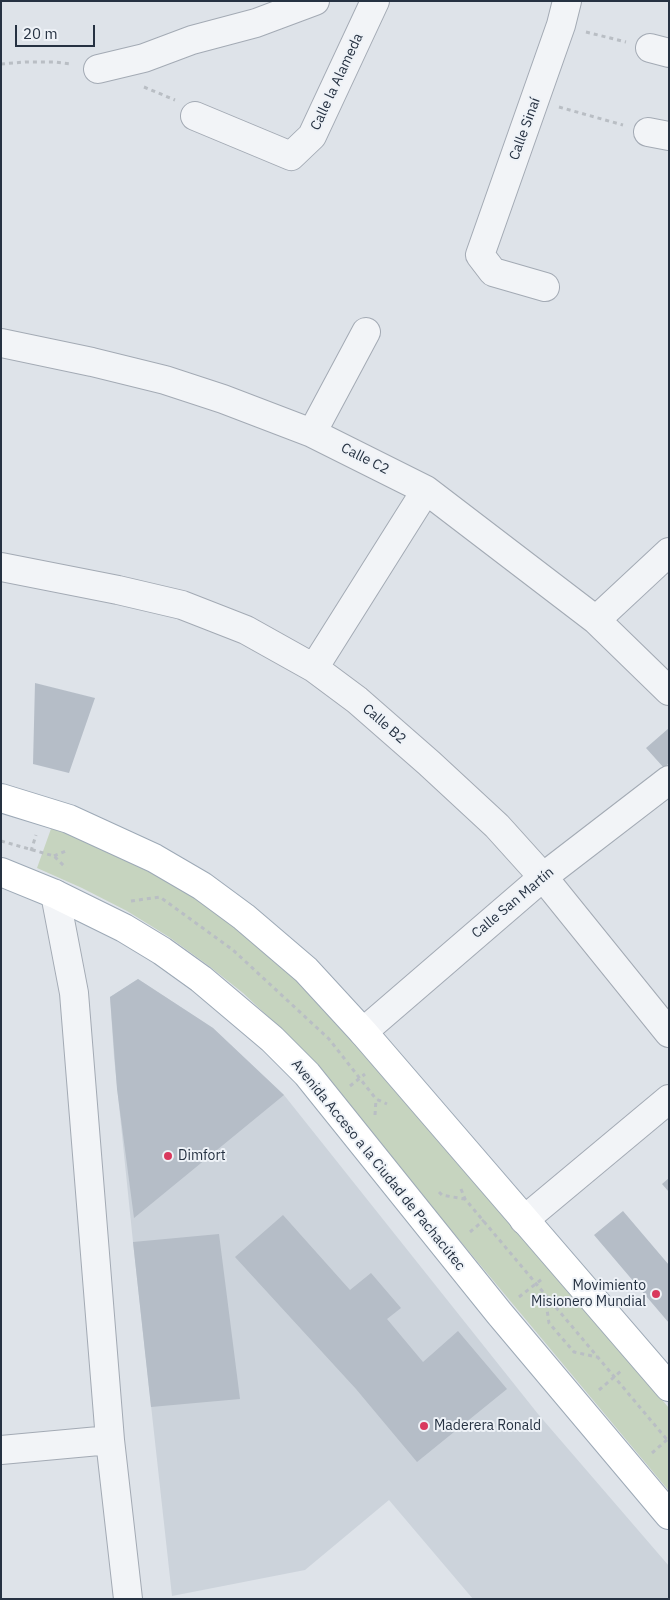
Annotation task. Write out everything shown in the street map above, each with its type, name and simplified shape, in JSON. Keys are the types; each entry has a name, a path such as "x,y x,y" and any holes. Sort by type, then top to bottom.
{"main road":[{"path":"1,798 69,819 154,858 202,886 244,917 306,970 363,1032 669,1387"},
{"name":"Avenida Acceso a la Ciudad de Pachacútec","path":"11,876 55,894 124,928 162,951 201,979 272,1039 307,1074 499,1313 669,1515"}],"street":[{"path":"98,69 144,58 192,40 256,23 315,1"},
{"name":"Calle la Alameda","path":"195,116 292,156 312,136 375,1"},
{"name":"Calle Sinaí","path":"545,286 493,272 480,255 564,13"},
{"path":"312,433 366,332"},
{"name":"Calle C2","path":"1,344 92,362 164,380 223,399 312,433 426,490 596,620 669,691"},
{"path":"314,668 426,490"},
{"path":"596,620 669,552"},
{"name":"Calle B2","path":"1,567 118,590 182,605 246,630 314,668 357,700 497,826 543,876 669,1033"},
{"name":"Calle San Martín","path":"363,1032 543,876 669,780"},
{"path":"55,894 74,994 110,1440 128,1599"},
{"path":"516,1210 669,1099"},
{"path":"1,1450 110,1440"}],"path":[{"path":"564,13 659,51"},
{"path":"534,100 659,134"},
{"path":"11,876 44,812"},
{"path":"330,1102 385,1058"},
{"path":"448,1250 516,1210"},
{"path":"499,1313 562,1263"},
{"path":"545,1295 549,1323 574,1352 597,1357"},
{"path":"578,1408 640,1355"}],"shaded area":[{"path":"138,979 213,1028 284,1095 538,1414 669,1566 669,1599 473,1599 389,1500 305,1570 172,1596 133,1242 114,1057 110,997"}],"green space":[{"path":"52,826 137,863 217,910 336,1014 669,1408 669,1491 304,1054 274,1022 243,993 169,937 127,911 37,868"}],"building":[{"path":"35,683 95,698 69,773 33,764"},
{"path":"669,728 669,763 664,768 646,748"},
{"name":"Dimfort","path":"138,979 213,1028 284,1095 134,1218 117,1089 110,997"},
{"path":"669,1178 669,1192 662,1184"},
{"name":"Movimiento Misionero Mundial","path":"623,1211 669,1265 669,1323 594,1235"},
{"path":"283,1215 350,1290 371,1273 401,1308 387,1319 423,1362 458,1331 507,1389 417,1462 356,1389 235,1257"},
{"path":"219,1234 240,1399 151,1407 133,1242"}],"place":[{"name":"Dimfort","path":"168,1156"},
{"name":"Movimiento Misionero Mundial","path":"656,1294"},
{"name":"Maderera Ronald","path":"424,1426"}]}
